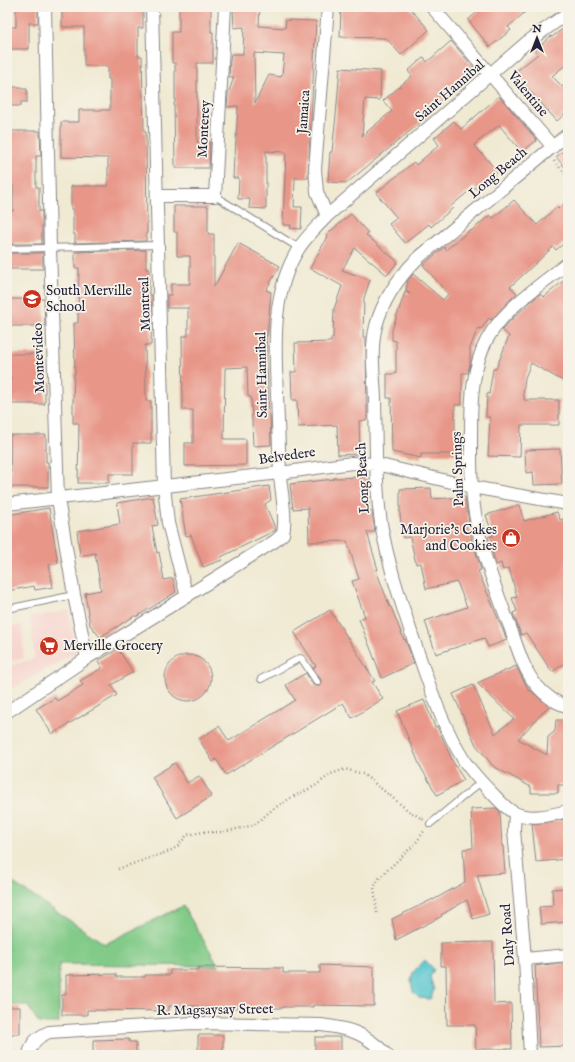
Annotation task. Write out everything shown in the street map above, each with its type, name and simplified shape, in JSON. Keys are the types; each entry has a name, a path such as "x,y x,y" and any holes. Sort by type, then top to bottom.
{"street":[{"name":"Montevideo","path":"45,7 50,248 58,499 74,595 87,658"},
{"name":"Montreal","path":"152,7 164,486 168,523 187,597"},
{"name":"Monterey","path":"215,196 226,7"},
{"name":"Jamaica","path":"327,216 317,192 315,169 328,7"},
{"name":"Valentine","path":"432,7 491,74 550,150"},
{"name":"Saint Hannibal","path":"7,712 87,658 187,597 275,541 283,534 284,523 280,473 275,345 280,294 288,271 299,248 327,216 526,43 568,13"},
{"name":"Long Beach","path":"514,813 505,807 481,782 466,763 456,746 435,700 401,602 382,528 376,464 373,347 376,326 392,288 403,273 417,259 568,134"},
{"path":"157,196 215,196"},
{"name":"Palm Springs","path":"568,263 502,318 489,334 476,367 473,385 471,429 472,488 477,523 492,578 526,668 536,685 562,705 568,706"},
{"name":"Belvedere","path":"7,504 280,473 352,463 376,464 472,488 568,504"},
{"path":"514,813 548,816 568,811"},
{"name":"Daly Road","path":"514,813 514,830 525,959 530,1055"},
{"path":"525,959 568,955"},
{"name":"R. Magsaysay Street","path":"29,1055 32,1045 36,1039 49,1032 193,1023 321,1024 356,1032 372,1041 387,1055"}],"lane":[{"path":"215,196 299,248"},
{"path":"7,248 158,246"},
{"path":"7,609 74,595"},
{"path":"261,679 300,658 317,682"},
{"path":"430,824 481,782"}],"path":[{"path":"550,150 568,177"},
{"path":"118,869 170,851 177,847 187,835 203,832 224,832 254,825 273,809 292,797 315,786 331,774 345,769 364,774 409,811 430,824 415,844 380,877 374,888 378,913"}],"shaded area":[{"path":"69,610 76,652 7,692 7,667 35,658 30,617"},
{"path":"22,625 24,658 7,663 7,627"}],"green space":[{"path":"7,870 10,881 105,944 183,906 219,966 59,964 59,1023 39,1023 27,1005 7,1005"}],"water":[{"path":"425,960 434,969 430,977 434,990 430,999 419,998 413,992 411,981 413,972"}],"building":[{"path":"16,7 38,7 38,23 29,23 29,49 7,49 7,27 16,27"},
{"path":"62,7 143,7 143,28 138,28 138,56 142,56 144,132 146,132 146,241 75,243 75,234 73,234 73,209 71,209 71,186 108,186 108,158 61,157 61,122 79,122 79,110 110,110 110,79 108,79 108,66 84,66 84,27 62,27"},
{"path":"179,7 211,7 213,63 197,63 197,142 210,142 209,168 175,168 175,63 172,63 172,32 179,32"},
{"path":"233,7 260,7 259,26 285,28 286,20 316,21 308,178 295,178 294,207 302,207 301,229 290,228 291,225 283,225 286,152 266,151 266,209 249,208 250,199 238,199 239,178 233,178 238,106 227,107 228,94 234,77 229,77 231,54 243,54 244,27 234,28","holes":["254,53 284,55 281,77 269,75 255,103"]},
{"path":"341,7 409,7 429,30 401,55 386,38 340,37"},
{"path":"483,7 531,7 508,27 511,30 490,47 468,20"},
{"path":"568,25 568,63 552,76 568,92 568,111 557,121 514,73 538,54 535,50 551,36 552,37"},
{"path":"451,41 476,70 430,109 433,112 347,183 328,182 340,68 381,71 380,100 365,99 362,136 392,111 383,101 412,76 408,71 424,57 427,62"},
{"path":"7,87 22,87 22,89 27,89 27,102 21,102 21,106 7,106"},
{"path":"499,96 537,140 522,152 499,125 474,145 498,172 477,190 474,187 451,206 453,208 431,227 429,224 405,243 389,224 397,218 376,193 414,162 416,165 439,145 434,138 454,121 461,129"},
{"path":"7,131 40,131 41,156 36,156 36,187 39,187 39,211 42,211 42,244 7,244 7,211 13,211 13,185 7,185"},
{"path":"568,147 568,171 556,157"},
{"path":"514,200 537,225 557,207 558,209 568,200 568,240 556,250 553,247 510,287 517,293 491,320 489,318 481,329 478,328 470,348 470,364 468,373 462,373 462,405 455,405 455,434 463,434 464,454 421,454 421,458 392,452 391,398 387,398 387,374 396,374 396,341 392,340 392,330 405,292 410,294 406,290 408,280 413,274 443,300 448,294 423,265 444,247 446,250 490,215 493,218"},
{"path":"174,206 208,206 208,234 214,234 214,287 238,243 280,266 266,290 271,292 266,336 271,445 253,446 251,397 248,397 247,367 225,368 224,439 246,439 246,465 185,466 185,443 193,443 193,410 183,410 182,336 188,336 188,308 167,308 167,295 171,295 171,284 190,284 190,256 177,256 177,232 174,232"},
{"path":"351,214 368,233 366,235 398,262 387,275 355,248 342,270 370,280 364,298 363,337 366,337 367,420 359,421 360,454 338,455 337,425 298,427 297,400 292,400 291,372 296,372 295,343 331,342 331,338 333,338 334,309 342,286 310,268 328,236 327,234"},
{"path":"146,250 146,269 149,269 149,295 152,295 151,345 145,345 146,401 151,401 151,443 133,443 133,474 109,474 109,483 78,483 79,423 73,423 75,374 74,323 78,323 79,268 75,268 75,252"},
{"path":"7,253 43,253 43,269 7,269"},
{"path":"568,277 568,374 563,381 531,363 525,378 523,395 524,400 559,400 559,425 521,425 520,457 488,456 490,417 486,417 487,394 489,394 493,369 496,369 509,336 502,330 536,297 540,294 544,297"},
{"path":"7,299 44,299 45,326 7,326"},
{"path":"8,354 41,354 41,381 45,381 45,404 11,404 11,377 8,377"},
{"path":"10,435 46,435 48,487 11,487"},
{"path":"560,449 562,484 534,485 533,472 526,473 525,450"},
{"path":"368,477 369,511 372,511 375,532 367,532 378,570 376,570 414,663 382,678 359,619 365,617 352,581 359,579 347,541 309,542 308,508 293,509 290,484 334,478"},
{"path":"269,486 271,500 265,504 276,530 221,557 222,560 203,567 191,535 186,536 180,499"},
{"path":"431,488 432,499 465,497 472,542 481,570 478,571 507,640 488,647 484,638 436,654 425,621 467,607 457,582 426,589 421,563 416,564 410,537 403,538 400,515 400,489"},
{"path":"153,497 158,525 152,526 157,553 159,552 164,580 173,578 176,592 100,637 90,625 85,593 101,590 95,553 80,556 77,531 120,524 117,503"},
{"path":"519,505 524,521 557,512 560,520 566,518 568,526 568,661 552,672 526,633 521,635 513,613 517,611 512,598 517,597 509,568 503,570 501,563 496,565 488,537 493,536 486,515"},
{"path":"49,508 58,563 49,565 53,587 35,590 34,586 7,591 7,515"},
{"path":"330,610 375,681 372,682 383,699 352,718 343,703 226,775 216,759 213,762 199,739 219,726 229,741 295,700 286,685 306,673 313,685 320,686 321,680 313,668 316,666 294,632"},
{"path":"118,649 133,672 111,685 117,695 52,734 36,709 55,698 57,701 83,685 80,681 102,668 98,661"},
{"path":"184,655 192,655 201,659 207,665 211,678 207,691 201,697 192,701 184,701 175,697 169,691 165,682 165,674 169,665 175,659"},
{"path":"516,666 529,691 530,690 549,706 518,739 547,755 548,737 555,731 556,720 568,720 568,785 558,785 558,793 531,793 531,787 493,766 476,745 453,694 473,685 495,734 514,719 477,683"},
{"path":"424,700 435,727 437,726 453,762 464,780 437,795 420,766 397,711"},
{"path":"175,763 187,783 199,776 212,796 177,818 152,777"},
{"path":"496,808 500,812 505,873 477,875 489,914 473,919 467,900 441,915 442,916 396,940 392,919 433,900 465,882 463,849 473,848 471,809"},
{"path":"568,819 568,859 536,862 532,824"},
{"path":"568,888 568,922 541,924 539,907 553,906 552,889"},
{"path":"493,942 494,1004 511,1003 512,1049 476,1049 475,1025 447,1025 446,966 441,966 441,943"},
{"path":"568,964 568,1046 539,1047 535,966"},
{"path":"320,965 374,967 374,1006 313,1005 313,1007 283,1008 198,1008 198,1006 169,1006 169,1011 87,1010 87,1015 62,1015 62,995 66,995 66,975 116,974 116,977 145,977 145,975 170,975 170,970 198,970 198,967 283,968 283,973 320,973"},
{"path":"7,1007 20,1007 20,1034 7,1034"},
{"path":"198,1035 223,1035 223,1055 198,1055"},
{"path":"315,1037 341,1037 341,1055 315,1055"},
{"path":"129,1039 129,1042 136,1042 136,1055 93,1055 93,1040"}],"place":[{"name":"South Merville School","path":"32,299"},
{"name":"Marjorie's Cakes and Cookies","path":"511,538"},
{"name":"Merville Grocery","path":"49,646"}]}
